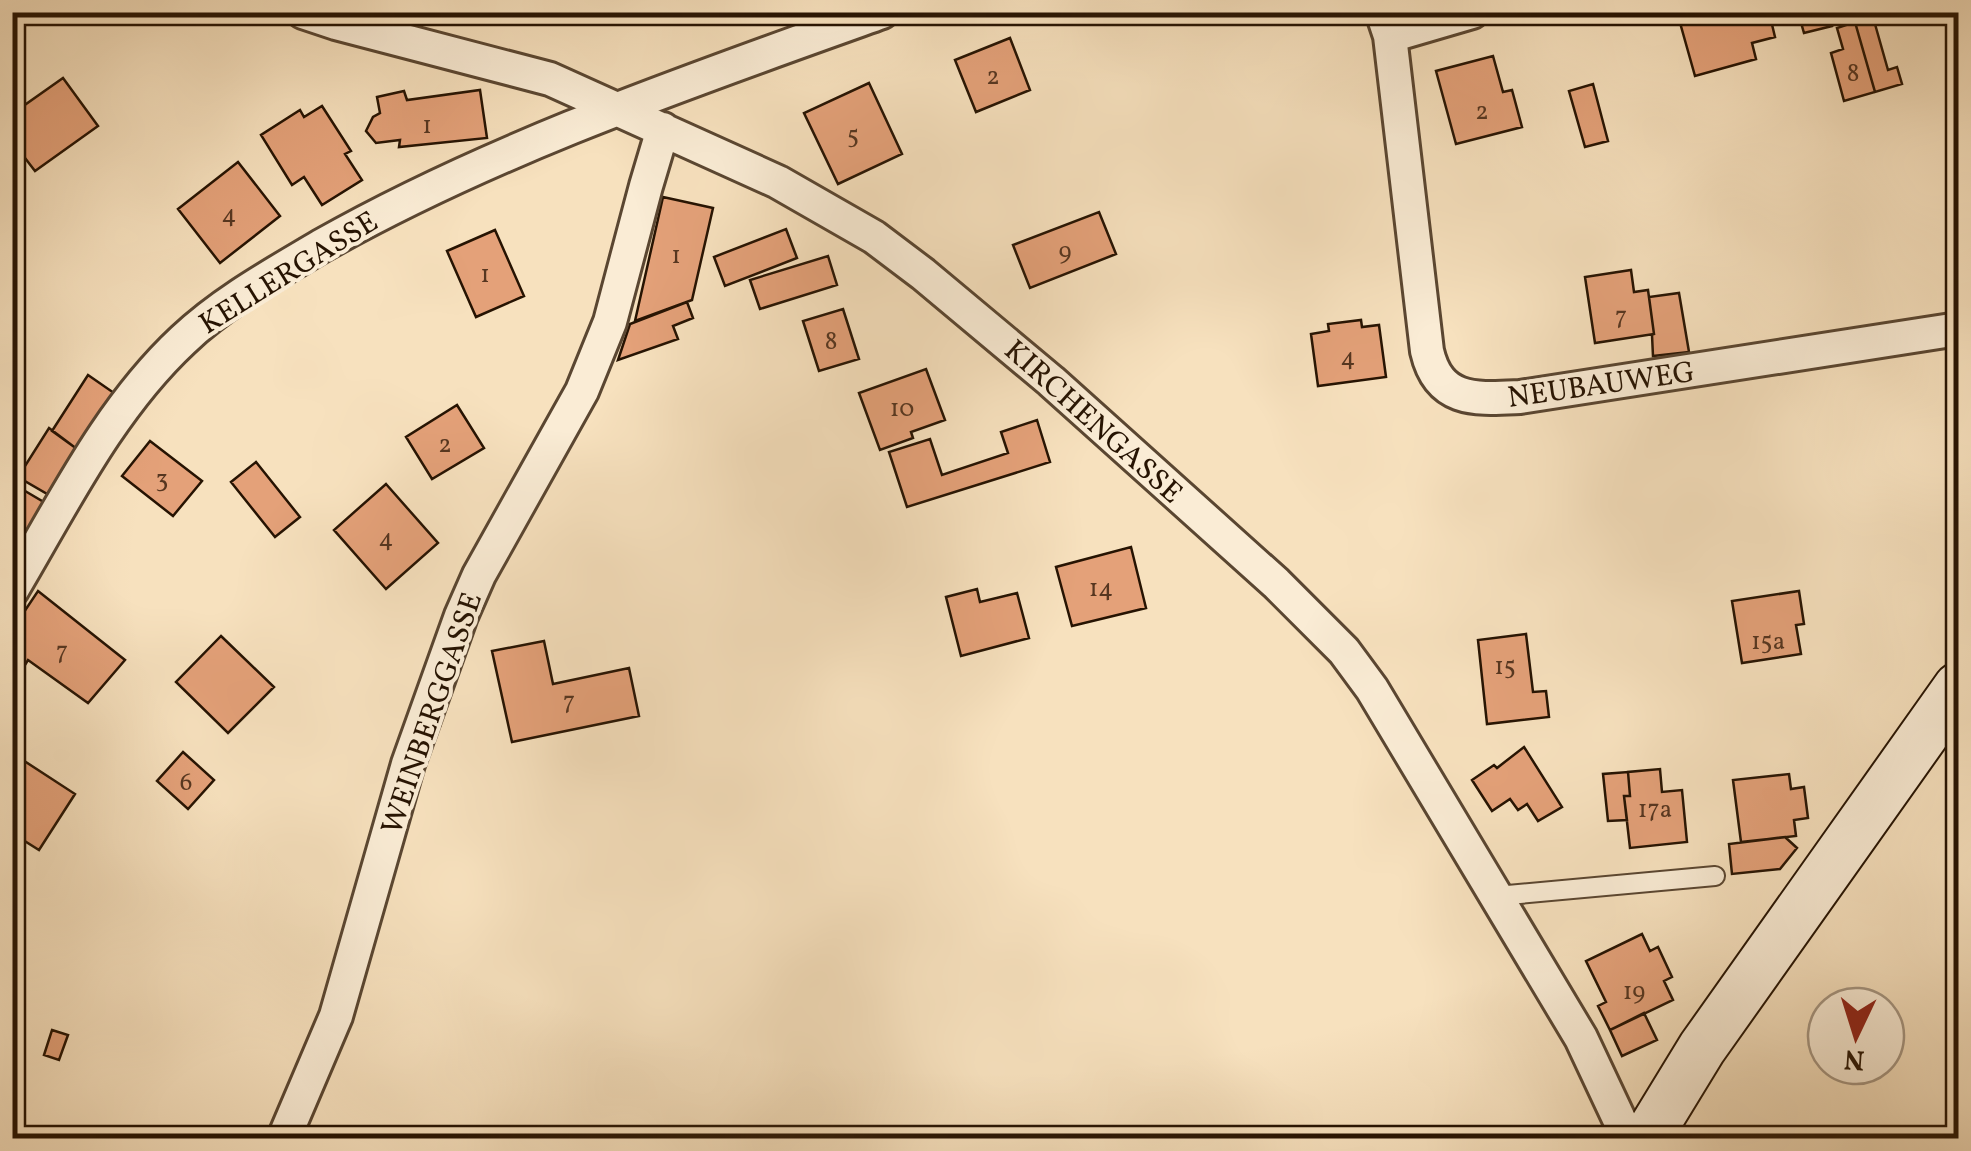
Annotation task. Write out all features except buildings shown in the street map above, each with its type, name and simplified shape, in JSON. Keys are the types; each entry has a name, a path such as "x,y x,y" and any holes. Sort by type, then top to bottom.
{"main road":[{"path":"1647,1138 1702,1048 1958,687"}],"street":[{"name":"KIRCHENGASSE","path":"304,12 550,79 778,182 900,255 1050,381 1276,583 1344,651 1372,689 1580,1038 1628,1138"},
{"name":"KELLERGASSE","path":"12,590 106,433 154,371 206,319 294,262 420,194 618,108 882,12"},
{"path":"1386,24 1472,12"},
{"name":"NEUBAUWEG","path":"1386,24 1427,351 1434,373 1453,392 1471,398 1520,398 1958,328"},
{"name":"WEINBERGGASSE","path":"284,1138 336,1016 408,764 461,616 582,391 610,322 663,129"}],"lane":[{"path":"1497,896 1715,876"}]}
